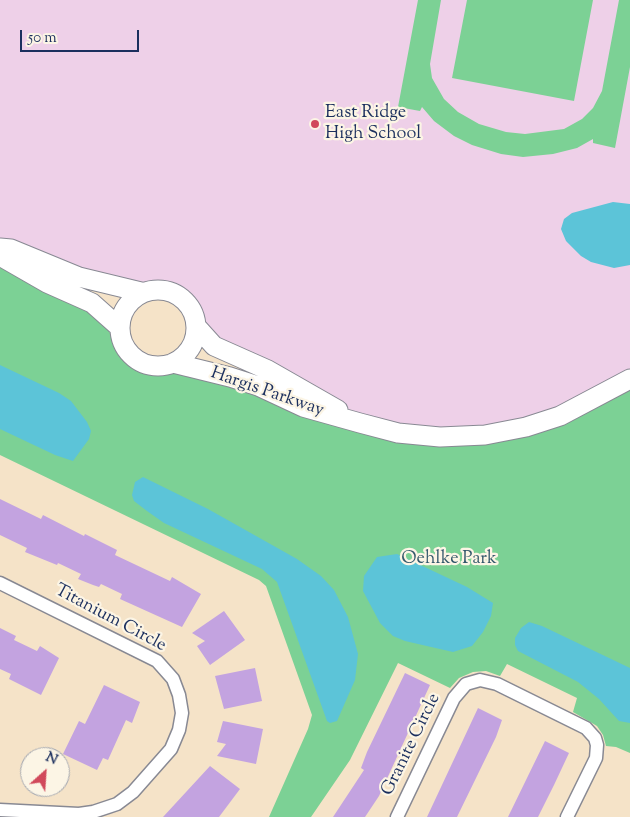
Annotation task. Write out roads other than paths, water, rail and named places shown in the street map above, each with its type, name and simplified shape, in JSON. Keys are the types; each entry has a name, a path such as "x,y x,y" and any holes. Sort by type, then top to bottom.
{"street":[{"path":"0,248 11,249 79,277 142,292 160,289 178,295 192,310 196,326 190,348 183,357 173,363 160,366 148,365 136,360 127,351 121,340 119,327 125,306 142,292"},
{"path":"0,256 47,283 92,303 119,327"},
{"name":"Hargis Parkway","path":"196,326 214,346 268,370 360,423"},
{"name":"Hargis Parkway","path":"173,363 230,377 258,386 303,407 360,423 398,433 440,437 485,435 526,427 560,416 630,379"},
{"name":"Titanium Circle","path":"0,583 157,661 173,679 179,695 182,713 180,730 171,749 133,792 117,804 93,812 79,814 0,810"},
{"name":"Granite Circle","path":"397,817 454,698 466,684 480,680 497,684 586,728 595,738 597,745 596,758 567,817"}],"water":[{"path":"613,202 630,204 630,265 614,268 591,262 581,256 566,241 561,229 564,219 572,213"},
{"path":"0,365 59,393 71,401 87,422 91,431 89,439 73,461 55,455 0,429"},
{"path":"143,477 208,509 297,559 321,576 334,590 348,617 358,654 355,680 337,721 330,723 327,721 277,582 262,569 164,523 134,501 132,495 135,482"},
{"path":"397,554 467,587 493,603 491,616 483,632 472,646 453,652 405,641 393,636 380,623 363,591 364,576 377,557"},
{"path":"529,622 542,626 630,668 630,723 619,721 599,699 578,682 518,651 515,645 515,638 521,628"}],"place":[{"name":"East Ridge High School","path":"315,124"}],"park label":[{"name":"Oehlke Park","path":"449,560"}]}
